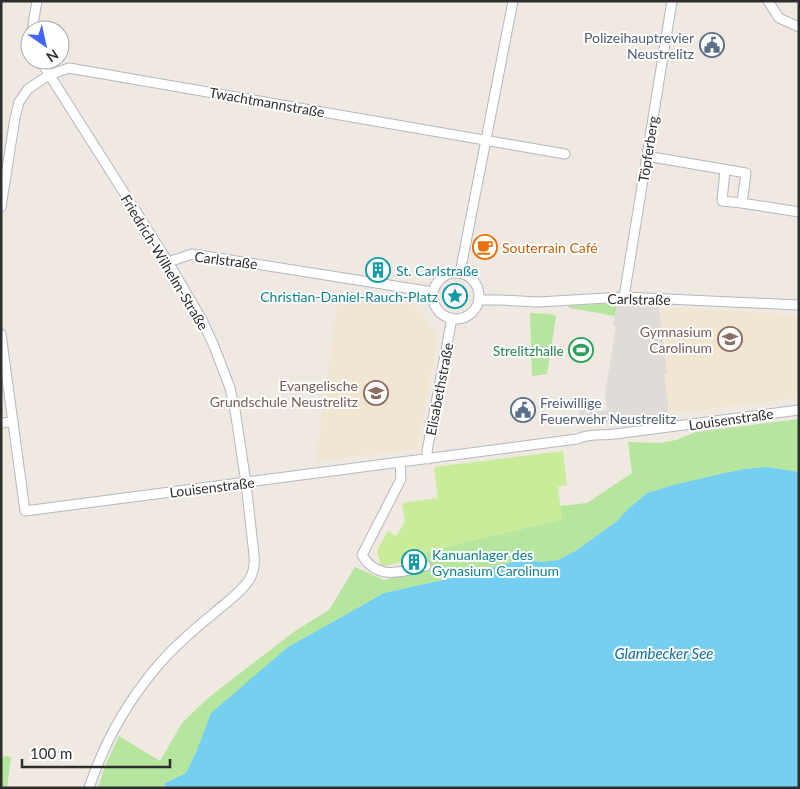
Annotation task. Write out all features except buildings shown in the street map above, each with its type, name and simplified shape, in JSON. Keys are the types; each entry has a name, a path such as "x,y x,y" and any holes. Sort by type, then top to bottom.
{"street":[{"path":"33,20 37,1"},
{"path":"460,273 513,1"},
{"name":"Töpferberg","path":"624,298 672,1"},
{"path":"768,1 779,18 799,27"},
{"name":"Twachtmannstraße","path":"1,207 19,102 28,89 49,75 69,68 487,140"},
{"name":"Friedrich-Wilhelm-Straße","path":"46,70 168,262 202,320 223,369 235,410 246,483 255,564 250,579 239,592 180,641 142,685 113,730 99,759 89,788"},
{"path":"487,140 565,154"},
{"path":"646,156 746,173 742,203"},
{"path":"725,170 722,201 799,212"},
{"name":"Carlstraße","path":"168,262 192,254 433,292"},
{"path":"452,272 460,273 472,279 477,285 479,300 472,312 466,317 459,319 445,316 439,312 435,306 433,292 439,279 452,272"},
{"name":"Carlstraße","path":"479,300 538,302 624,298 799,305"},
{"name":"Elisabethstraße","path":"428,459 427,451 452,318"},
{"path":"1,334 13,422 1,423"},
{"name":"Louisenstraße","path":"13,422 25,511 577,439 584,441 596,440 604,436 799,410"},
{"path":"400,463 401,479 362,555 366,563 375,570 385,573 403,572 426,566"}],"shaded area":[{"name":"Christian-Daniel-Rauch-Platz","path":"455,283 464,287 468,296 464,305 455,309 446,305 442,296 446,287"},
{"name":"Evangelische Grundschule Neustrelitz","path":"339,290 411,301 438,337 418,447 416,449 316,461"},
{"path":"617,303 659,307 667,374 664,374 669,414 576,426 580,409 585,410 585,413 581,414 607,410 605,393 616,326 613,325"},
{"name":"Gymnasium Carolinum","path":"659,307 799,315 799,398 669,414 664,374 667,373"}],"green space":[{"path":"617,303 615,316 570,308 568,306"},
{"path":"530,313 556,316 547,374 532,376"},
{"path":"799,419 799,472 768,467 744,469 673,485 647,493 617,521 577,550 558,560 542,562 524,559 465,575 384,593 288,647 197,750 186,773 165,783 164,788 98,788 105,766 119,736 160,761 182,723 208,698 295,631 329,610 355,567 384,580 429,569 425,552 562,519 560,506 587,503 632,473 628,442 660,443 676,440 696,432"},
{"path":"563,451 567,485 558,487 562,519 425,552 426,556 381,567 377,550 388,531 396,536 405,522 402,503 438,498 434,467"},
{"path":"5,756 11,757 7,788 1,788 1,759"}],"water":[{"name":"Glambecker See","path":"768,467 799,472 799,788 164,788 165,783 186,773 211,713 288,647 384,593 465,575 524,559 542,562 558,560 577,550 617,521 647,493 716,475 744,469"}],"place":[{"name":"Polizeihauptrevier Neustrelitz","path":"712,45"},
{"name":"Souterrain Café","path":"485,247"},
{"name":"St. Carlstraße","path":"378,270"},
{"name":"Christian-Daniel-Rauch-Platz","path":"455,296"},
{"name":"Gymnasium Carolinum","path":"730,339"},
{"name":"Strelitzhalle","path":"581,350"},
{"name":"Evangelische Grundschule Neustrelitz","path":"376,393"},
{"name":"Freiwillige Feuerwehr Neustrelitz","path":"523,410"},
{"name":"Kanuanlager des Gynasium Carolinum","path":"414,562"}]}
